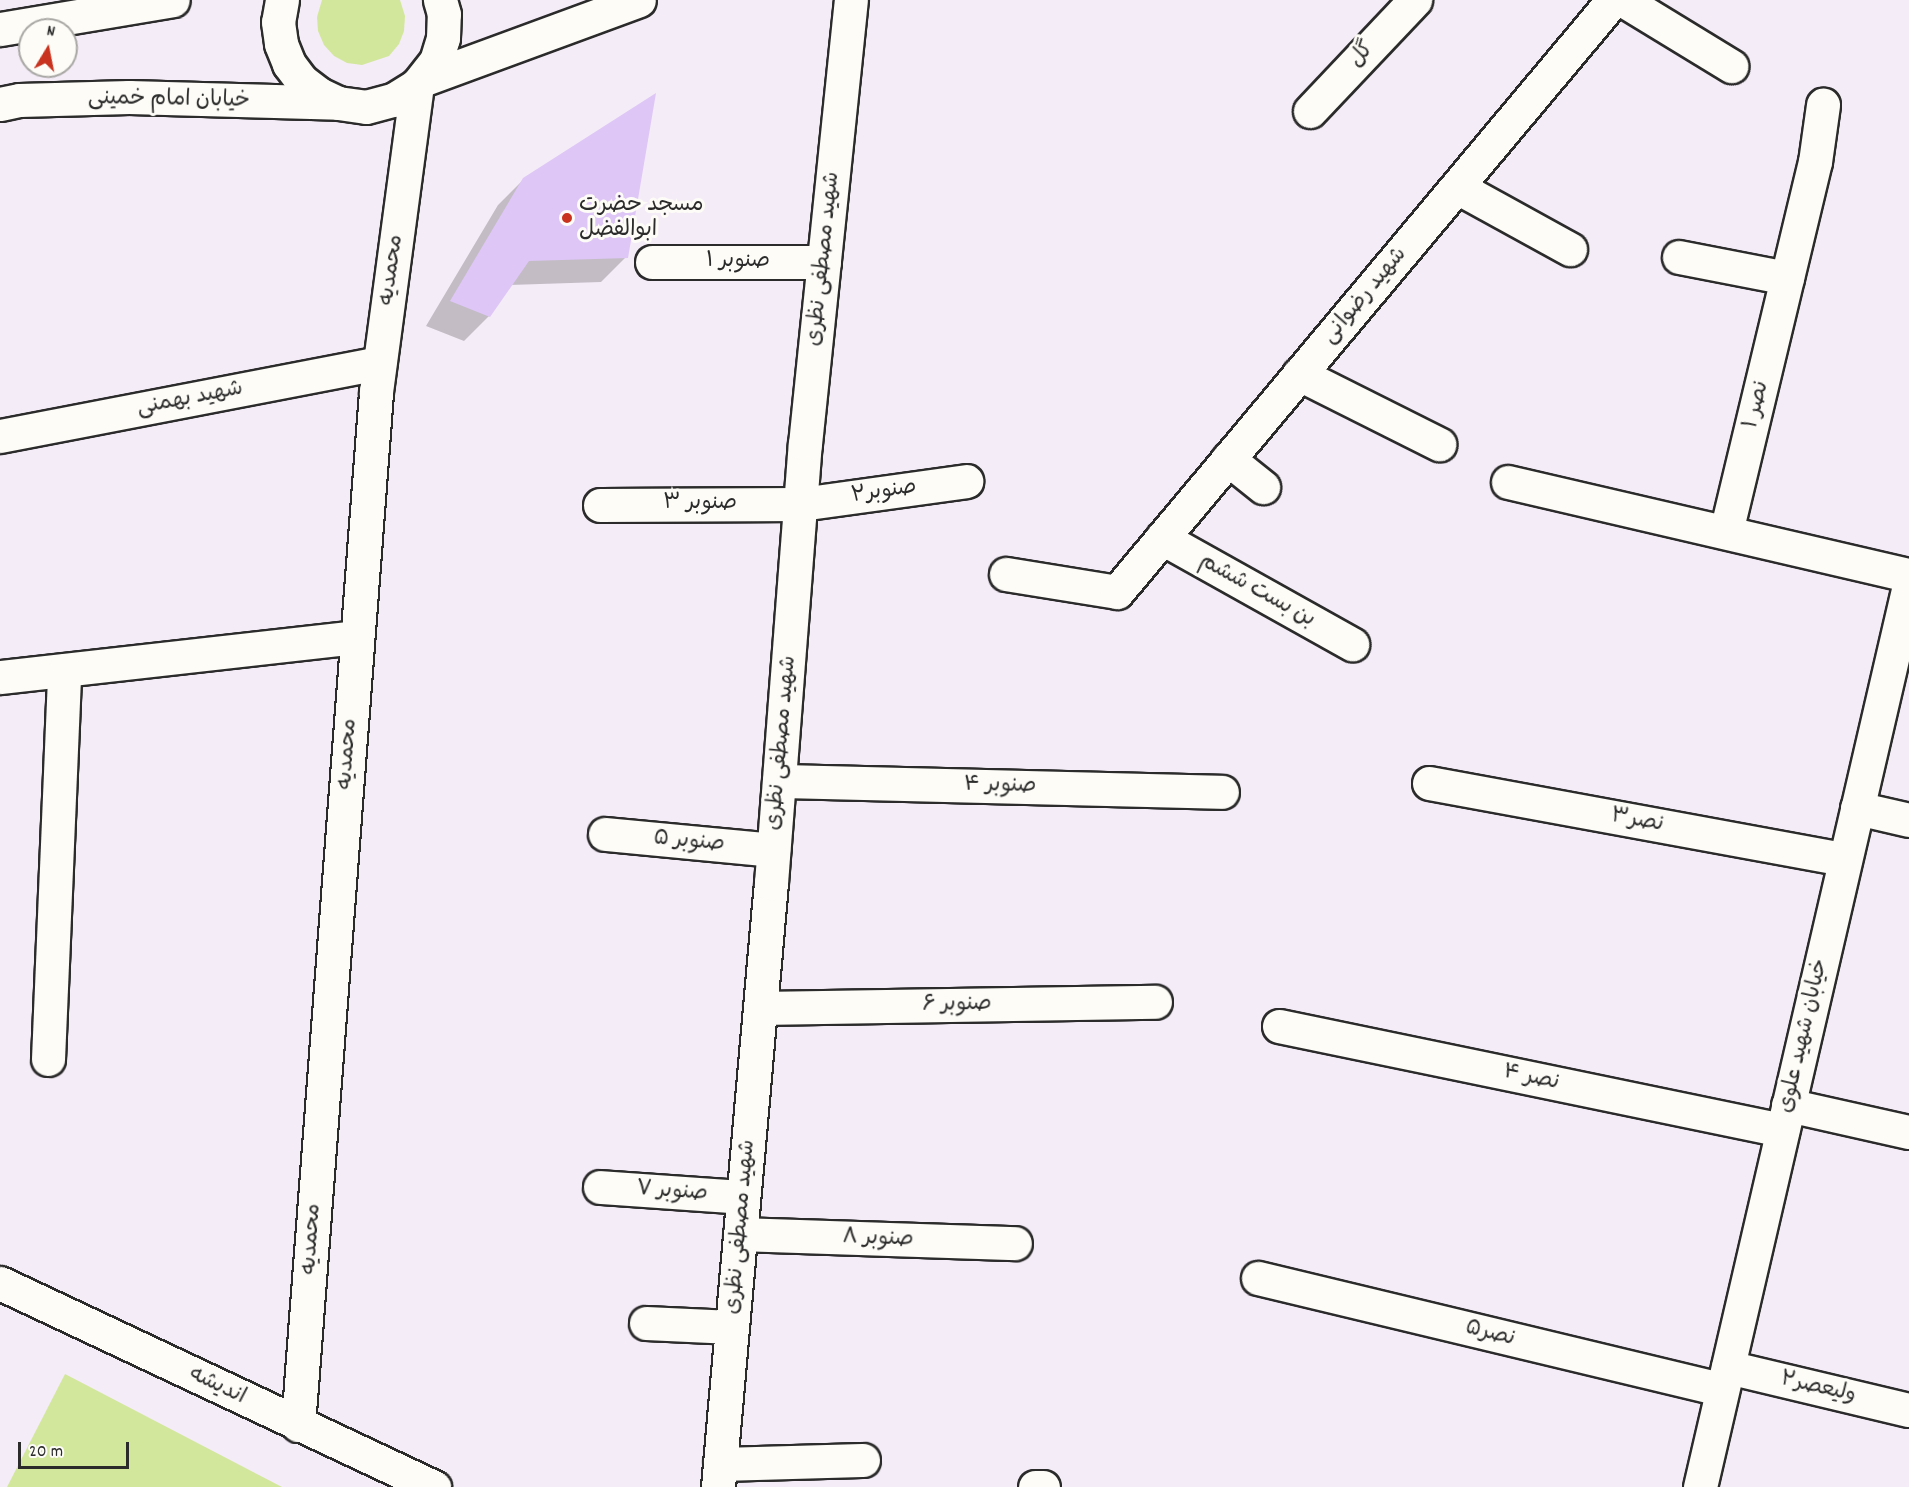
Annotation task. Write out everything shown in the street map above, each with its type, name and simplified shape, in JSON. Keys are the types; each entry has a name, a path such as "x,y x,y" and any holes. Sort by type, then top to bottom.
{"street":[{"path":"0,29 173,0"},
{"path":"282,0 278,22 281,44 289,64 302,81 319,94 338,103"},
{"path":"419,83 436,61 443,38 444,14 440,0"},
{"name":"خیابان امام خمینی","path":"0,104 19,100 129,97 338,103 366,106 393,100 419,83 639,0"},
{"name":"شهید مصطفی نظری","path":"719,1476 801,504 851,0"},
{"name":"گل","path":"1310,111 1415,0"},
{"name":"شهید رضوانی","path":"1006,574 1117,592 1613,0"},
{"path":"1623,0 1731,66"},
{"name":"محمدیه","path":"298,1425 379,363 419,83"},
{"name":"نصر ۱","path":"1726,532 1815,162 1823,105"},
{"path":"1456,187 1570,249"},
{"path":"1679,257 1787,278"},
{"name":"صنوبر ۱","path":"652,262 824,261"},
{"name":"شهید بهمنی","path":"0,435 379,363"},
{"path":"1299,374 1439,444"},
{"path":"1228,459 1263,488"},
{"name":"صنوبر۲","path":"801,504 966,481"},
{"path":"1508,482 1909,575"},
{"name":"صنوبر ۳","path":"600,505 801,504"},
{"name":"بن بست ششم","path":"1162,538 1352,644"},
{"name":"خیابان شهید علوی","path":"1700,1487 1909,585"},
{"path":"0,677 357,637"},
{"path":"48,1059 64,670"},
{"name":"صنوبر ۴","path":"779,781 1222,792"},
{"name":"نصر۳","path":"1429,783 1845,859"},
{"path":"1857,808 1909,820"},
{"name":"صنوبر ۵","path":"605,834 773,850"},
{"name":"صنوبر ۶","path":"760,1008 1155,1002"},
{"name":"نصر ۴","path":"1279,1026 1785,1117 1909,1132"},
{"name":"صنوبر ۷","path":"600,1187 743,1197"},
{"name":"صنوبر ۸","path":"740,1234 1015,1243"},
{"name":"نصر۵","path":"1258,1278 1725,1378"},
{"name":"اندیشه","path":"0,1283 434,1487"},
{"path":"646,1323 732,1327"},
{"name":"ولیعصر۲","path":"1725,1378 1909,1410"},
{"path":"719,1476 863,1460"},
{"path":"1035,1487 1044,1487"}],"green space":[{"path":"322,0 400,0 405,16 404,31 399,44 389,56 362,65 347,63 334,56 324,45 318,31 317,17"},
{"path":"65,1374 282,1487 7,1487"}],"building":[{"name":"مسجد حضرت ابوالفضل","path":"656,93 628,258 529,261 490,317 450,301 523,178"}],"place":[{"name":"مسجد حضرت ابوالفضل","path":"567,218"}]}
